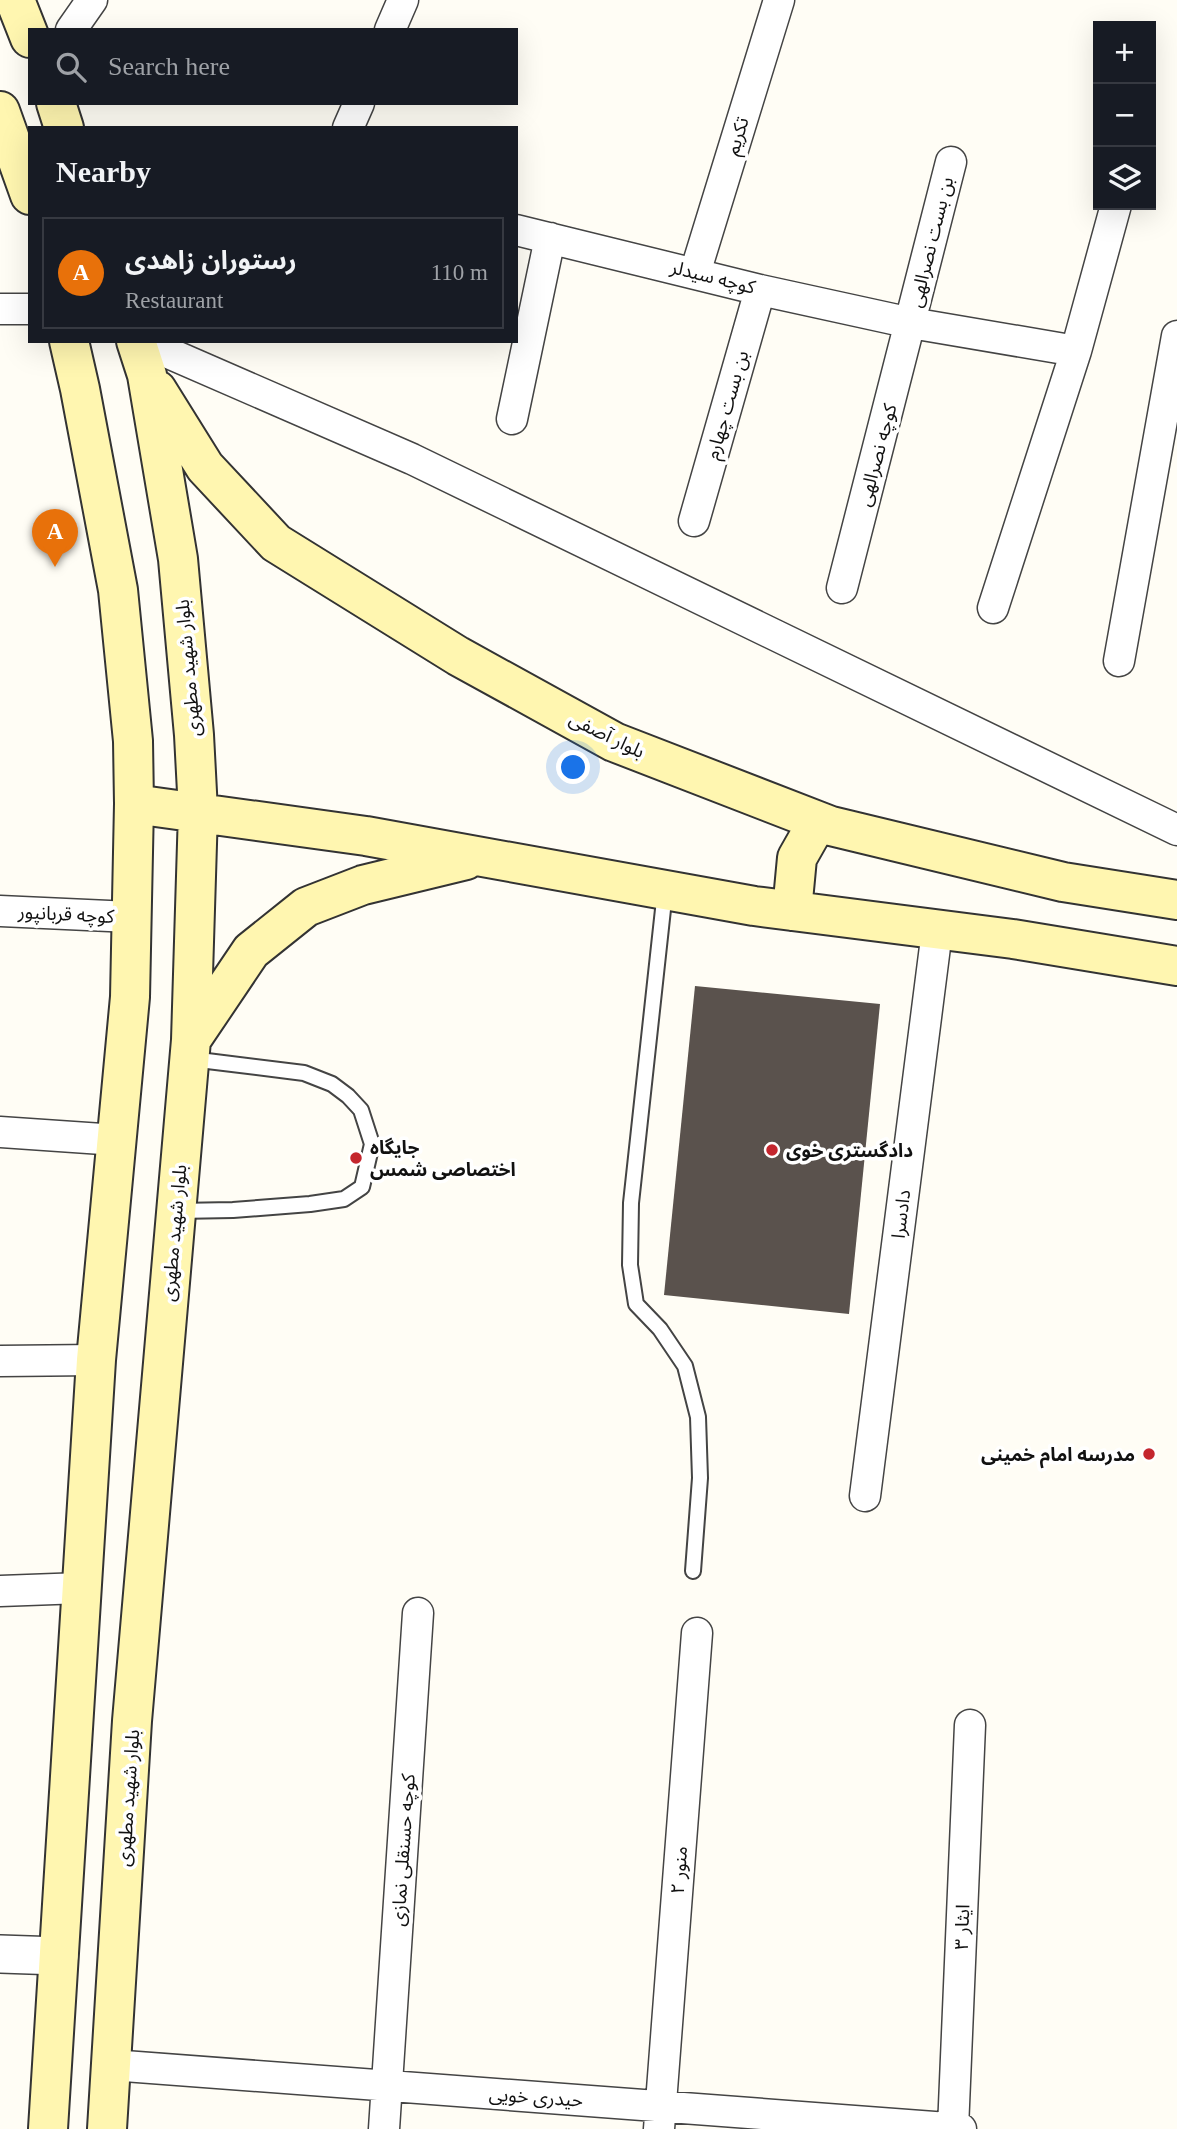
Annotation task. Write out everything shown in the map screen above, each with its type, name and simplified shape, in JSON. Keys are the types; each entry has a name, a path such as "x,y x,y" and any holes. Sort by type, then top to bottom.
{"main road":[{"path":"15,0 28,33"},
{"path":"0,111 28,189"},
{"path":"48,2129 96,1360 130,996 134,804 132,741 118,590 69,343"},
{"name":"بلوار شهید مطهری","path":"107,2129 132,1721 190,1049 198,811 194,734 178,559 141,352"},
{"name":"بلوار آصفی","path":"141,352 205,467 276,543 458,656 614,742 831,827 1063,882 1177,899"},
{"path":"134,804 366,835 792,911 1013,940 1177,966"},
{"path":"792,911 797,858 818,821"},
{"path":"190,1049 251,951 306,907 363,886 481,856"}],"street":[{"path":"72,28 92,0"},
{"path":"391,28 403,0"},
{"name":"تکریم","path":"695,273 779,0"},
{"path":"349,126 358,105"},
{"name":"بن بست نصرالهی","path":"911,323 951,162"},
{"path":"993,608 1076,351 1115,210"},
{"name":"کوچه سیدلر","path":"518,230 760,290 911,323 1076,351"},
{"path":"512,419 550,237"},
{"name":"بن بست چهارم","path":"694,521 760,290"},
{"path":"0,309 28,309"},
{"name":"کوچه نصرالهی","path":"842,588 911,323"},
{"path":"1119,661 1172,389 1177,335"},
{"path":"141,352 412,459 1177,830"},
{"name":"کوچه قربانپور","path":"0,911 131,917"},
{"name":"دادسرا","path":"865,1496 937,931"},
{"path":"0,1132 117,1140"},
{"path":"0,1362 96,1360"},
{"path":"0,1591 82,1588"},
{"name":"کوچه حسنقلی نمازی","path":"384,2129 418,1613"},
{"name":"منور ۲","path":"660,2118 697,1633"},
{"name":"ایثار ۳","path":"953,2129 970,1725"},
{"path":"0,1954 59,1956"},
{"name":"حیدری خویی","path":"111,2065 387,2086 660,2118 961,2129"}],"lane":[{"path":"665,890 631,1203 630,1265 636,1304 660,1329 685,1366 698,1418 700,1478 693,1570"},
{"path":"176,1211 233,1210 344,1199 362,1187 372,1144 361,1110 332,1084 304,1073 190,1049"}],"building":[{"name":"دادگستری خوی","path":"695,986 880,1004 849,1314 664,1295"}],"place":[{"name":"رستوران زاهدی","path":"55,567"},
{"name":"دادگستری خوی","path":"772,1150"},
{"name":"جایگاه اختصاصی شمس","path":"356,1158"},
{"name":"مدرسه امام خمینی","path":"1149,1454"}]}
